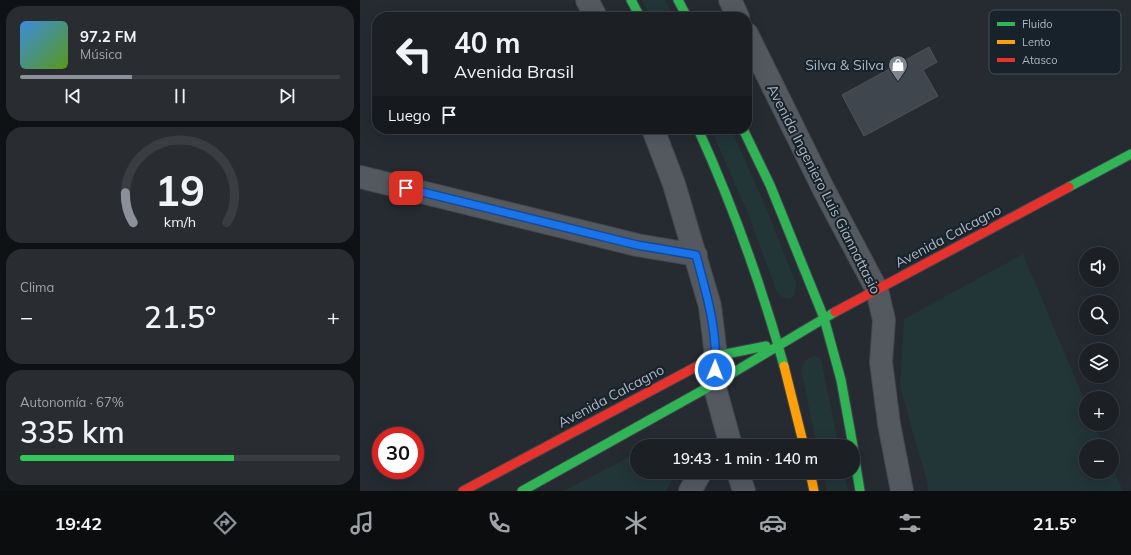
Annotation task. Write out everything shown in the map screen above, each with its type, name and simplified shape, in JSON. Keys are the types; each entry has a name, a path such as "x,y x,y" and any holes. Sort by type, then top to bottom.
{"street":[{"path":"587,0 593,12"},
{"path":"631,0 637,12"},
{"path":"678,0 684,12"},
{"path":"730,0 736,12"},
{"name":"Avenida Ingeniero Luis Giannattasio","path":"752,44 824,190 877,290 884,320 881,362 889,424 902,491"},
{"path":"655,134 674,184 710,306 716,356 714,384 724,439"},
{"path":"700,134 734,213 778,344 802,439"},
{"path":"745,134 770,185 824,318 841,380 852,439"},
{"name":"Avenida Calcagno","path":"522,491 714,384 778,344 824,318 1131,154"},
{"path":"360,177 637,245 696,255"},
{"name":"Avenida Calcagno","path":"462,491 716,356 778,344"},
{"path":"690,491 697,479"},
{"path":"740,479 744,491"},
{"path":"811,479 814,491"},
{"path":"858,479 860,491"}],"shaded area":[{"path":"642,0 665,0 671,12 648,12"},
{"path":"713,134 733,134 768,212 796,284 795,294 790,299 781,297 776,290 749,216"},
{"path":"1023,254 1081,391 1079,391 1079,431 1097,431 1101,439 1079,439 1079,479 1118,479 1123,491 928,491 927,482 900,387 904,319"},
{"path":"816,356 821,359 838,439 816,439 801,370 803,364 810,357"},
{"path":"630,457 630,479 673,479 666,491 563,491"},
{"path":"824,479 845,479 848,491 827,491"}],"building":[{"name":"Silva & Silva","path":"929,47 937,62 923,70 938,96 864,136 842,95"}],"traffic: fast":[{"path":"631,0 637,12"},
{"path":"678,0 684,12"},
{"path":"700,134 746,246 766,305 784,366"},
{"path":"745,134 770,185 824,318 841,380 852,439"},
{"path":"1069,187 1131,154"},
{"path":"522,491 714,384 835,312"},
{"path":"705,362 716,356 766,346"},
{"path":"858,479 860,491"}],"traffic: slow":[{"path":"784,366 802,439"},
{"path":"811,479 814,491"}],"traffic: jam":[{"path":"835,312 1069,187"},
{"path":"463,491 705,362"}],"place":[{"name":"Silva & Silva","path":"898,82"}],"route":[{"path":"406,188 637,245 696,255 710,306 716,356 715,370"}]}
